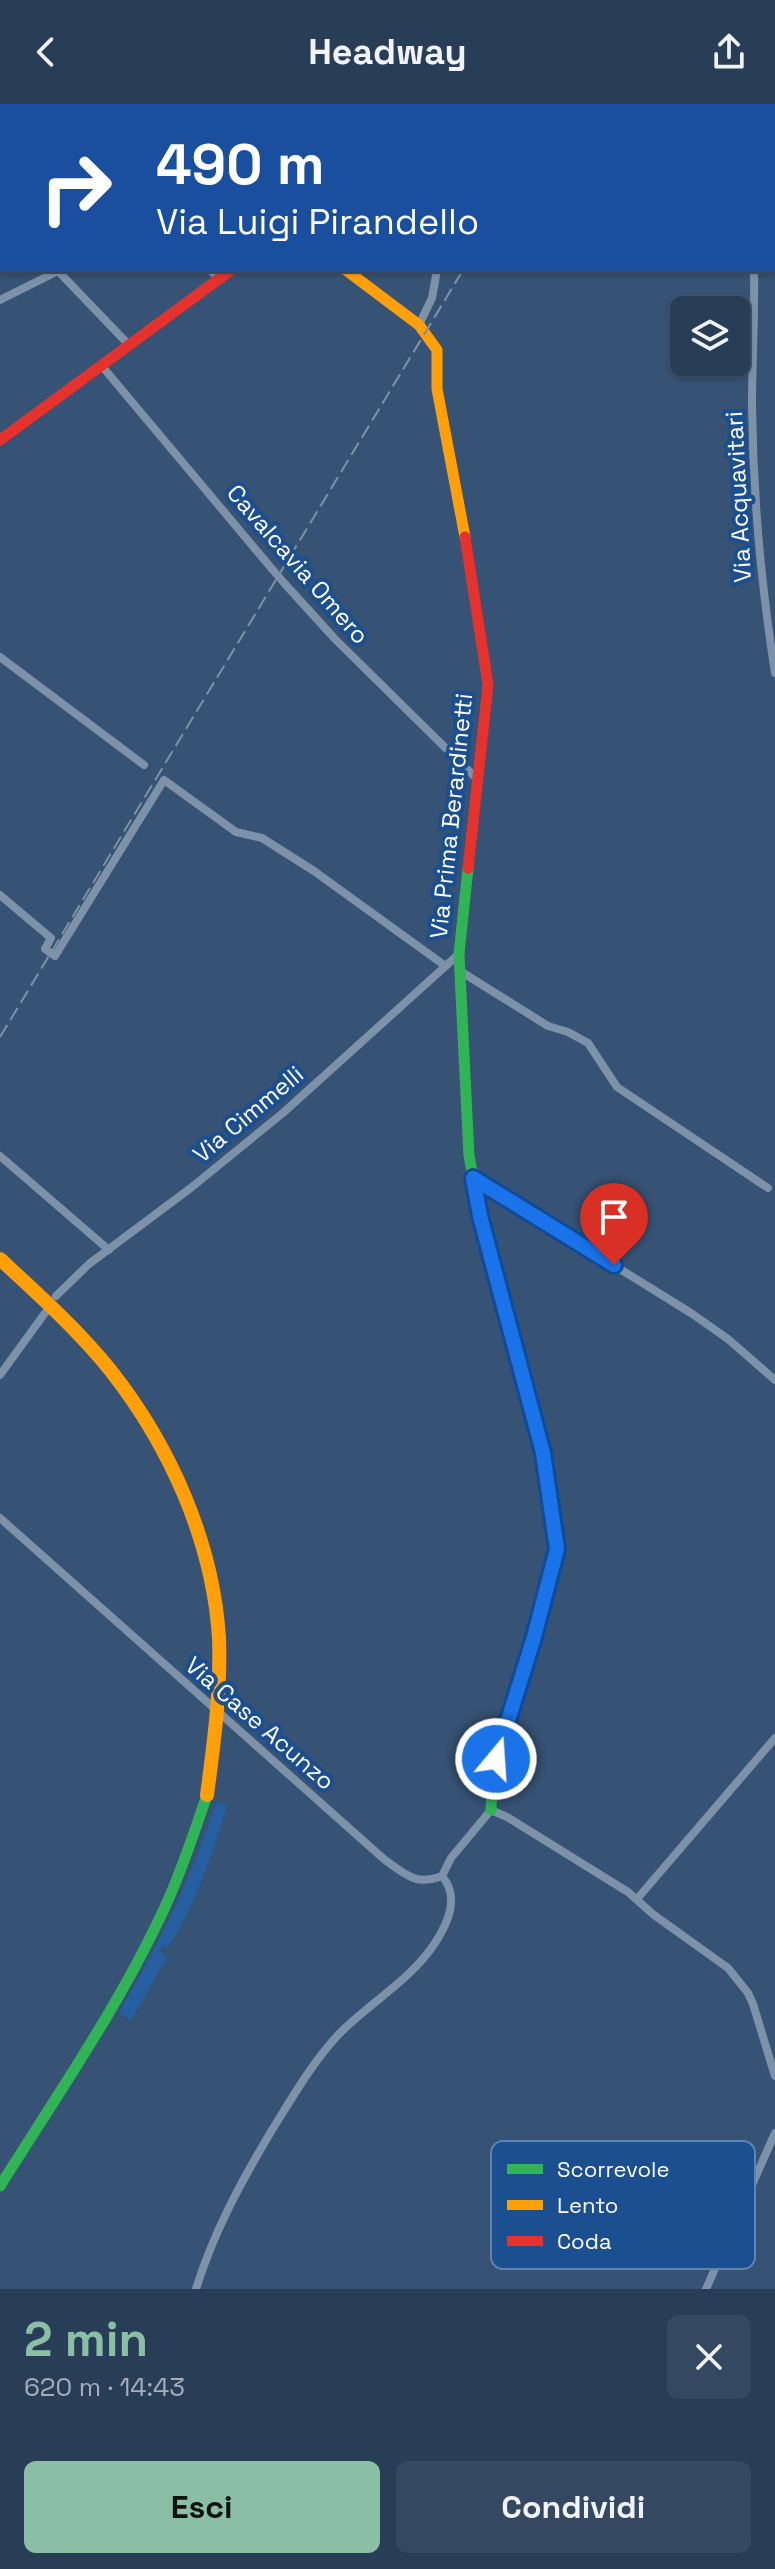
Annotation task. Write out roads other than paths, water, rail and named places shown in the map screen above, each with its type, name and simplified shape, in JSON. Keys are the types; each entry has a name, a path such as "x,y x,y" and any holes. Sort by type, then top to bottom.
{"main road":[{"name":"Via Prima Berardinetti","path":"349,272 419,325 437,350 437,389 488,685 459,954 468,1144 480,1216 543,1453 557,1549 531,1649 492,1775 491,1810"},
{"path":"0,440 220,273"},
{"path":"0,1259 65,1318 128,1391 157,1437 191,1511 209,1573 220,1652 218,1732 207,1795 186,1862 119,1994 0,2186"}],"street":[{"path":"0,300 56,272"},
{"path":"59,272 129,345"},
{"path":"419,325 432,298 437,272"},
{"name":"Via Acquavitari","path":"754,272 752,403 757,530 762,590 775,673"},
{"name":"Cavalcavia Omero","path":"101,365 285,584 335,639 476,778"},
{"path":"0,657 144,765"},
{"path":"0,895 51,938 45,949 55,956 164,780 236,832 262,838 314,871 444,965"},
{"name":"Via Cimmelli","path":"56,1296 71,1279 284,1112 459,954"},
{"path":"460,971 548,1026 588,1043 617,1087 768,1188"},
{"path":"0,1156 109,1250"},
{"path":"473,1178 691,1313 728,1339 775,1380"},
{"path":"0,1375 45,1313"},
{"name":"Via Case Acunzo","path":"0,1518 385,1860 414,1879 429,1881 442,1876"},
{"path":"637,1899 775,1738"},
{"path":"196,2289 207,2252 225,2210 315,2064 352,2021 397,1983 434,1945 451,1907 449,1887 442,1876 451,1858 491,1810 637,1899 654,1915 719,1961 739,1981 753,2004 775,2076"},
{"path":"755,2178 775,2133"},
{"path":"706,2289 715,2269"}],"railway":[{"path":"0,1037 462,272"}]}
